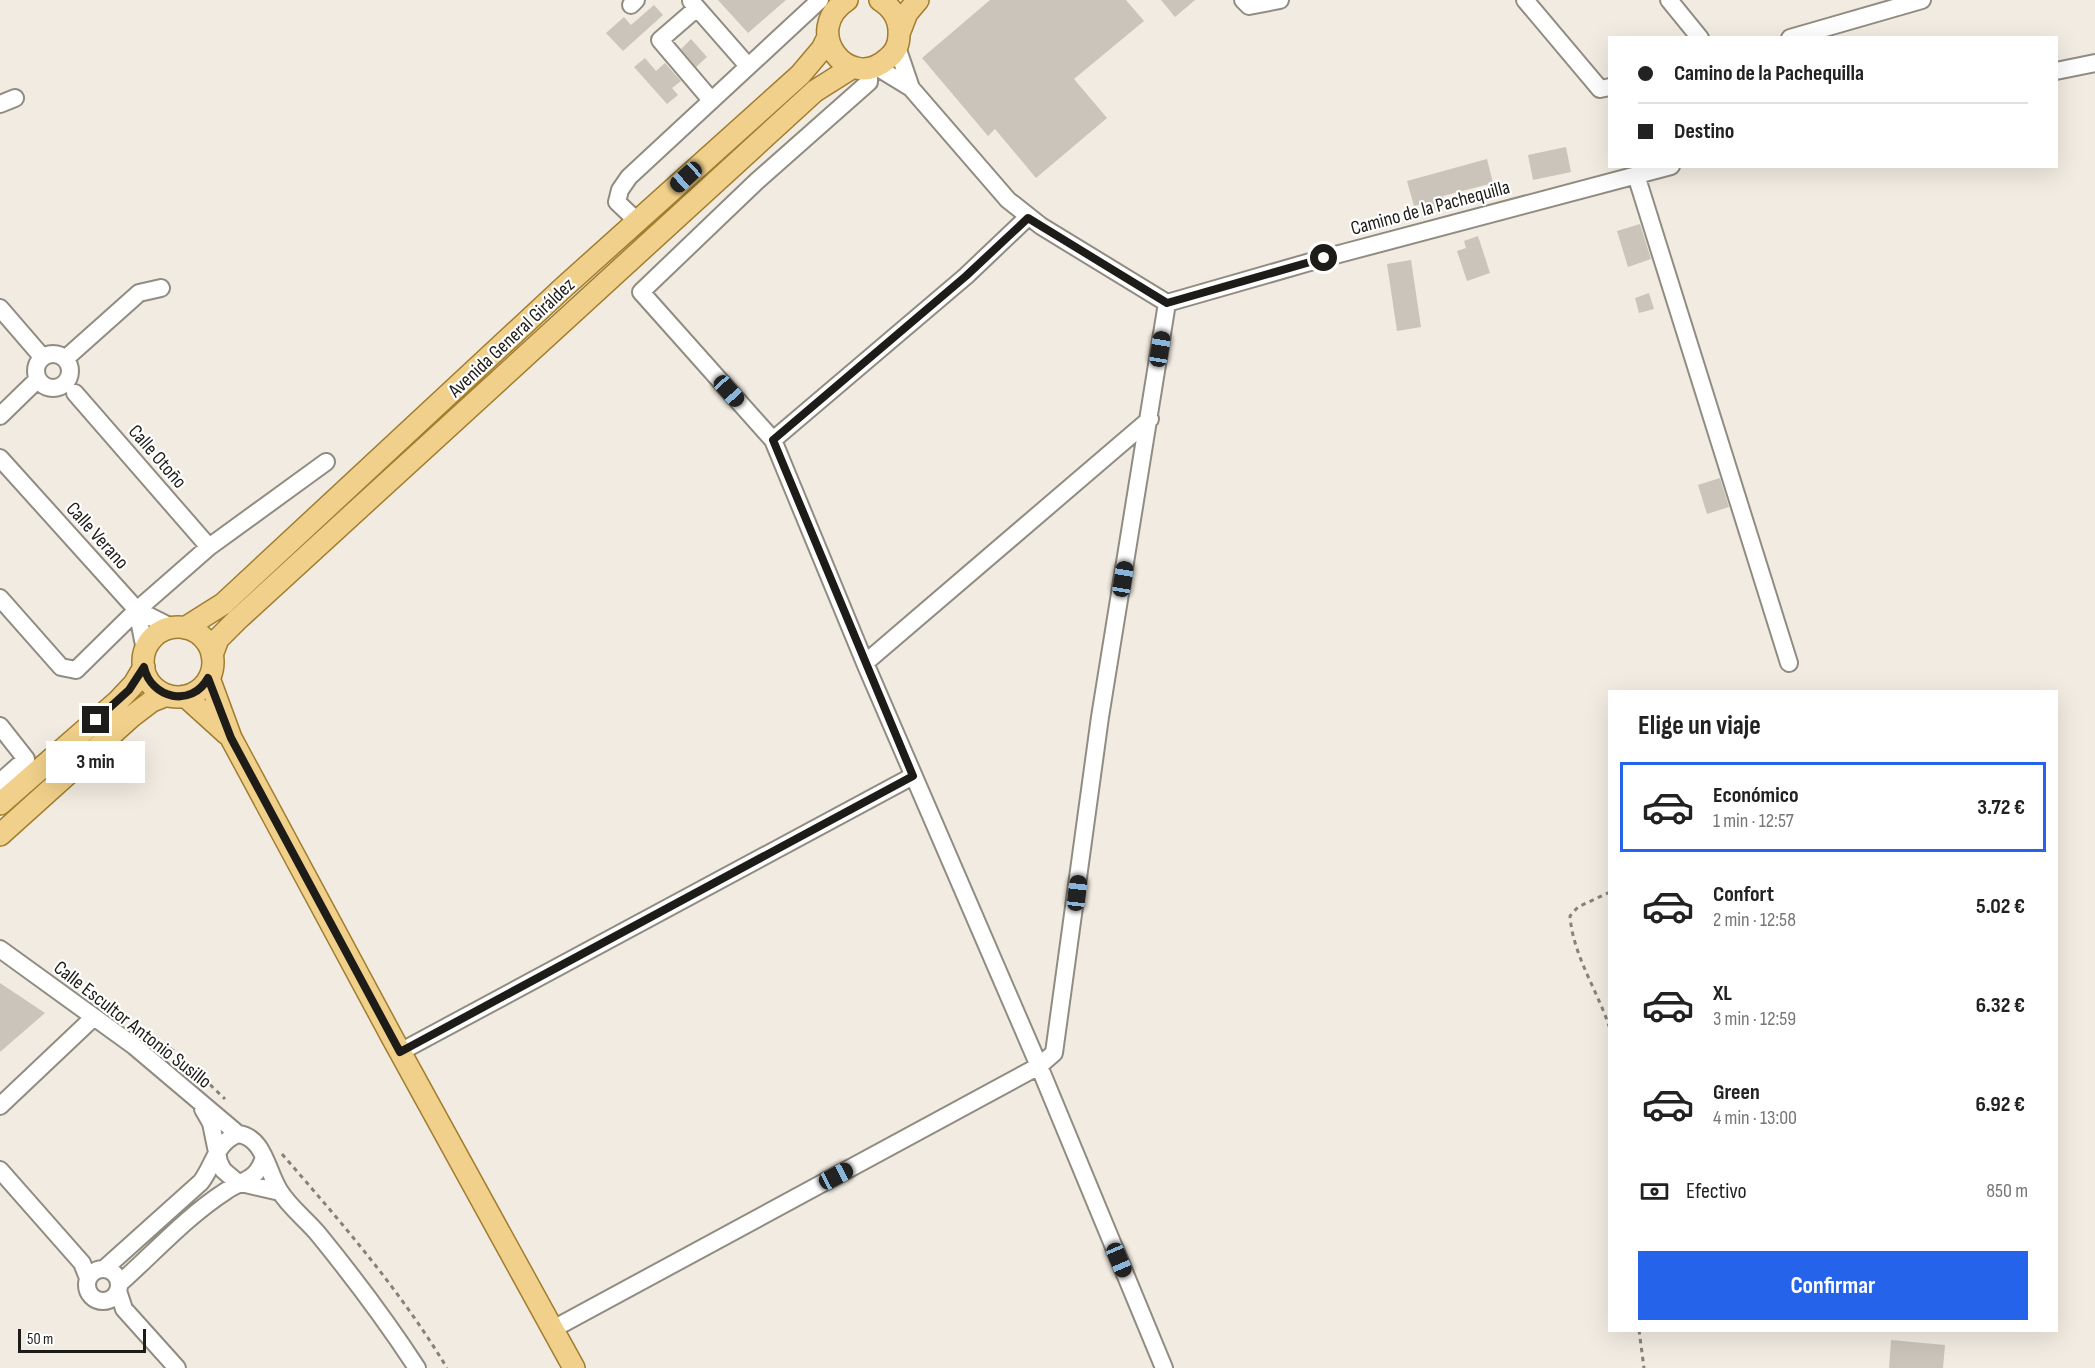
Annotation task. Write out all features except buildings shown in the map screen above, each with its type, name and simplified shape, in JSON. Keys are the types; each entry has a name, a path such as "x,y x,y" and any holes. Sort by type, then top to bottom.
{"main road":[{"path":"880,0 894,12 898,39"},
{"path":"898,39 907,13 918,0"},
{"name":"Avenida General Giráldez","path":"179,628 224,604 637,221 800,75 822,50 828,37 832,2"},
{"path":"828,37 837,57 871,72"},
{"name":"Avenida General Giráldez","path":"212,655 218,639 237,620 575,308 815,91 871,72 889,58 898,39"},
{"path":"0,804 129,690 158,634 179,628 204,639 212,655 208,678 199,690 152,700 0,835"},
{"path":"145,659 150,683 176,696 231,738"},
{"path":"208,678 231,738 574,1368"}],"street":[{"path":"1243,0 1249,6 1280,0"},
{"path":"1525,0 1605,88"},
{"path":"1669,0 1698,36"},
{"path":"1797,36 1923,0"},
{"path":"637,221 617,202 620,190 629,177 748,66 832,2"},
{"path":"711,100 660,40 694,4 748,66"},
{"path":"553,1329 1039,1066 1054,1053 1100,717 1150,420 1167,303 1028,218 998,191 911,88 898,39"},
{"path":"2058,71 2095,63"},
{"path":"911,88 871,72 641,292 773,440 913,776 1039,1066 1164,1368"},
{"name":"Camino de la Pachequilla","path":"1167,303 1335,255 1663,168"},
{"path":"1636,175 1790,663"},
{"path":"773,440 966,276 1028,218"},
{"path":"0,416 38,365 61,357 139,293 160,288"},
{"path":"0,308 38,365 47,386 67,386 70,368 61,357"},
{"name":"Calle Otoño","path":"67,386 209,547"},
{"path":"865,663 1150,420"},
{"name":"Calle Verano","path":"0,458 137,610 179,628"},
{"path":"0,598 61,668 76,670 137,610 209,547 326,462"},
{"path":"137,610 145,659"},
{"path":"0,726 26,759 0,782"},
{"path":"400,1052 913,776"},
{"name":"Calle Escultor Antonio Susillo","path":"0,949 134,1046 238,1134 252,1138 258,1144 263,1160 280,1192 317,1233 376,1308 417,1368"},
{"path":"0,1106 93,1018"},
{"path":"197,1098 211,1123 217,1154 223,1170 241,1183 280,1192"},
{"path":"124,1308 90,1296 87,1289 93,1270 201,1182 210,1171 225,1141 238,1134"},
{"path":"104,1302 114,1298 119,1288 212,1201 256,1175 263,1160"},
{"path":"0,1170 93,1270 115,1274 124,1308 177,1368"}],"path":[{"path":"1608,893 1578,907 1570,916 1572,933 1608,1023"},
{"path":"1639,1332 1644,1368"}],"route":[{"path":"96,720 129,690 144,667 150,683 156,689 173,697 192,694 207,682 208,678 231,738 400,1052 913,776 773,440 966,276 1028,218 1167,303 1324,258"}]}
